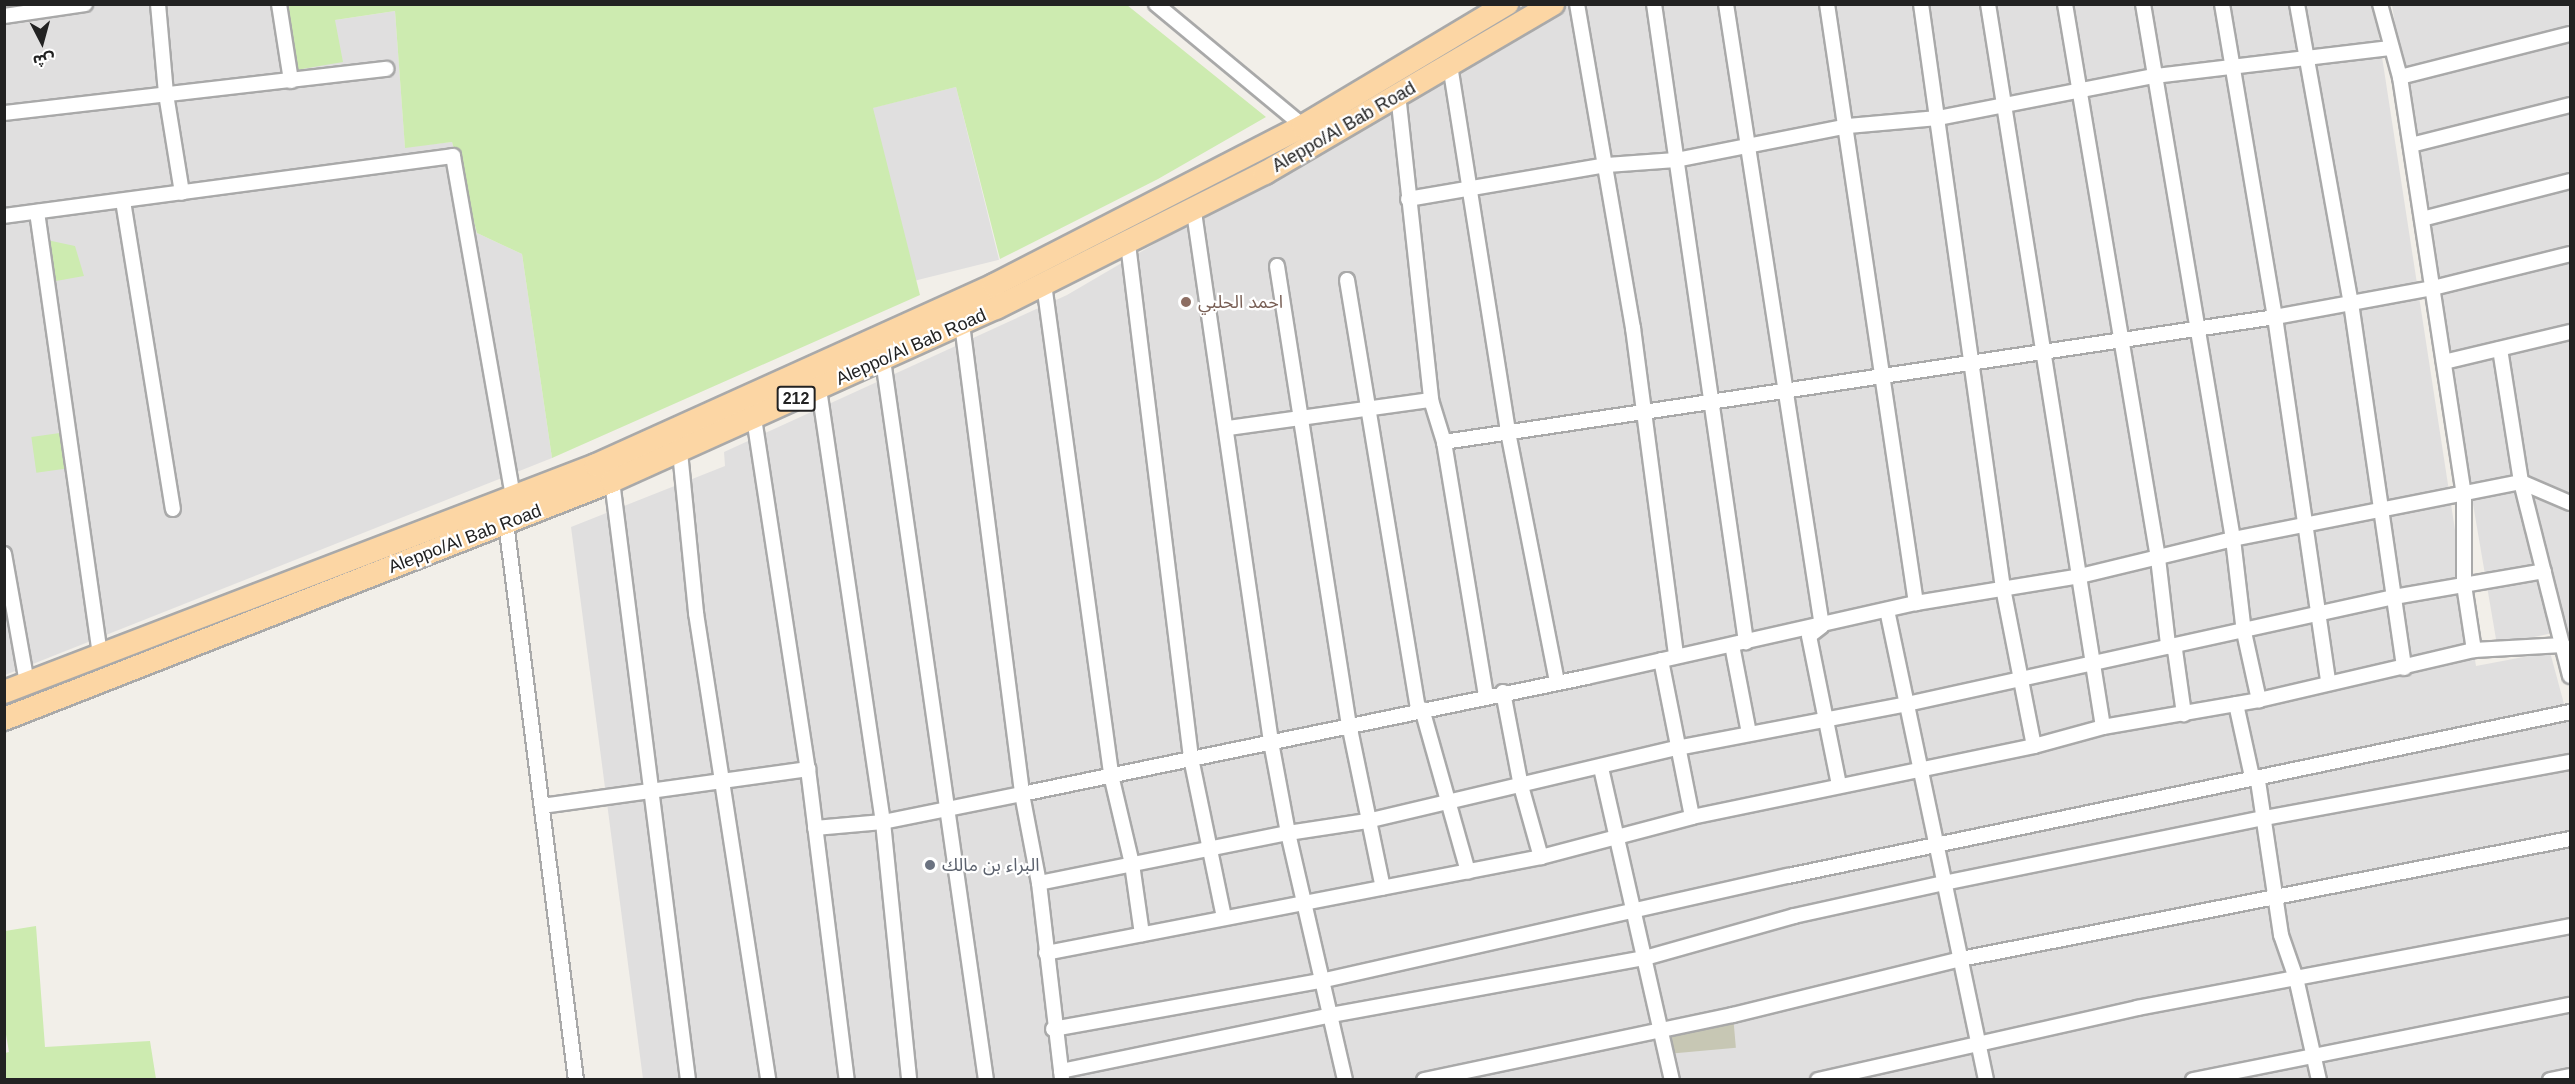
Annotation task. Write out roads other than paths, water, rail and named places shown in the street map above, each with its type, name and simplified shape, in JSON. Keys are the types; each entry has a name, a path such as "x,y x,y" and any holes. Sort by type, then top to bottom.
{"main road":[{"name":"Aleppo/Al Bab Road","path":"4,692 100,653 596,465 994,285 1303,126 1507,4"},
{"name":"Aleppo/Al Bab Road","path":"4,719 612,482 962,324 1194,212 1553,4"}],"street":[{"path":"4,16 86,4"},
{"path":"159,4 166,94 182,193"},
{"path":"279,4 291,81"},
{"path":"1156,4 1303,126"},
{"path":"1577,4 1607,165 1644,414 1676,656"},
{"path":"1654,4 1709,402 1746,642"},
{"path":"1726,4 1751,146 1789,392 1822,626"},
{"path":"1827,4 1848,126 1916,603"},
{"path":"1921,4 2002,588 2034,746"},
{"path":"1988,4 2095,662 2103,727"},
{"path":"2065,4 2158,558 2168,645 2175,650 2184,714"},
{"path":"2143,4 2199,327 2233,539 2244,632 2259,700"},
{"path":"2222,4 2275,317 2304,527 2321,616 2328,682"},
{"path":"2297,4 2351,303 2379,512 2404,668"},
{"path":"2380,4 2400,77 2464,493 2463,585 2474,650"},
{"path":"2400,77 2571,34"},
{"path":"1408,199 1607,165 1676,160 1848,126 1938,118 2155,76 2391,48"},
{"path":"1450,65 1508,432 1557,681"},
{"path":"4,113 386,69"},
{"path":"1398,94 1431,400 1444,442 1486,696"},
{"path":"2411,145 2571,105"},
{"path":"4,216 453,156 513,495"},
{"path":"2422,219 2571,181"},
{"path":"123,201 173,509"},
{"path":"37,212 100,653"},
{"path":"1194,212 1271,742 1288,833 1324,980 1345,1080"},
{"path":"1128,244 1191,758 1207,849 1224,917"},
{"path":"1444,442 1644,414 1709,402 1884,379 2045,351 2275,317 2433,288 2571,254"},
{"path":"1276,266 1349,724 1367,821 1383,888"},
{"path":"1347,280 1366,410 1420,710 1449,801 1468,872"},
{"path":"1044,284 1111,775 1132,864 1142,934"},
{"path":"962,324 1022,794 1039,883 1053,1029 1061,1075 1331,1015 1645,958 1794,916 1944,883 2264,818 2571,762"},
{"path":"2444,362 2571,332"},
{"path":"2500,349 2521,482 2571,676"},
{"path":"883,360 987,1080"},
{"path":"819,389 883,822 909,1080"},
{"path":"1227,428 1300,421 1431,400"},
{"path":"754,418 808,769 847,1080"},
{"path":"680,452 696,613 768,1080"},
{"path":"612,482 649,791 688,1080"},
{"path":"815,828 883,822 948,807 1022,794 1822,626 1916,603 2080,576 2233,539 2304,527 2521,482 2571,503"},
{"path":"506,522 576,1080"},
{"path":"4,555 27,683"},
{"path":"1039,883 1288,833 1367,821 1601,768 1677,748 1907,704 2168,645 2321,616 2394,597 2544,571"},
{"path":"1887,610 1986,1080"},
{"path":"1822,626 1809,636 1828,719 1839,785"},
{"path":"1732,645 1749,733"},
{"path":"1046,953 1541,857 1692,817 2034,746 2103,727 2259,700 2328,682 2404,668 2474,650 2563,645"},
{"path":"1661,660 1692,817"},
{"path":"1503,692 1521,786 1541,857"},
{"path":"2236,704 2252,777 2258,781 2281,935 2296,978 2319,1080"},
{"path":"1053,1029 1324,980 2252,777 2571,712"},
{"path":"1601,768 1636,912 1672,1080"},
{"path":"542,806 808,769"},
{"path":"1424,1080 1660,1030 1961,959 2276,899 2571,838"},
{"path":"1818,1080 1977,1044 2296,978 2571,926"},
{"path":"2193,1080 2571,1005"},
{"path":"2550,1080 2571,1076"}],"place":[{"name":"احمد الحلبي","path":"1186,302"},
{"name":"البراء بن مالك","path":"930,865"}]}
